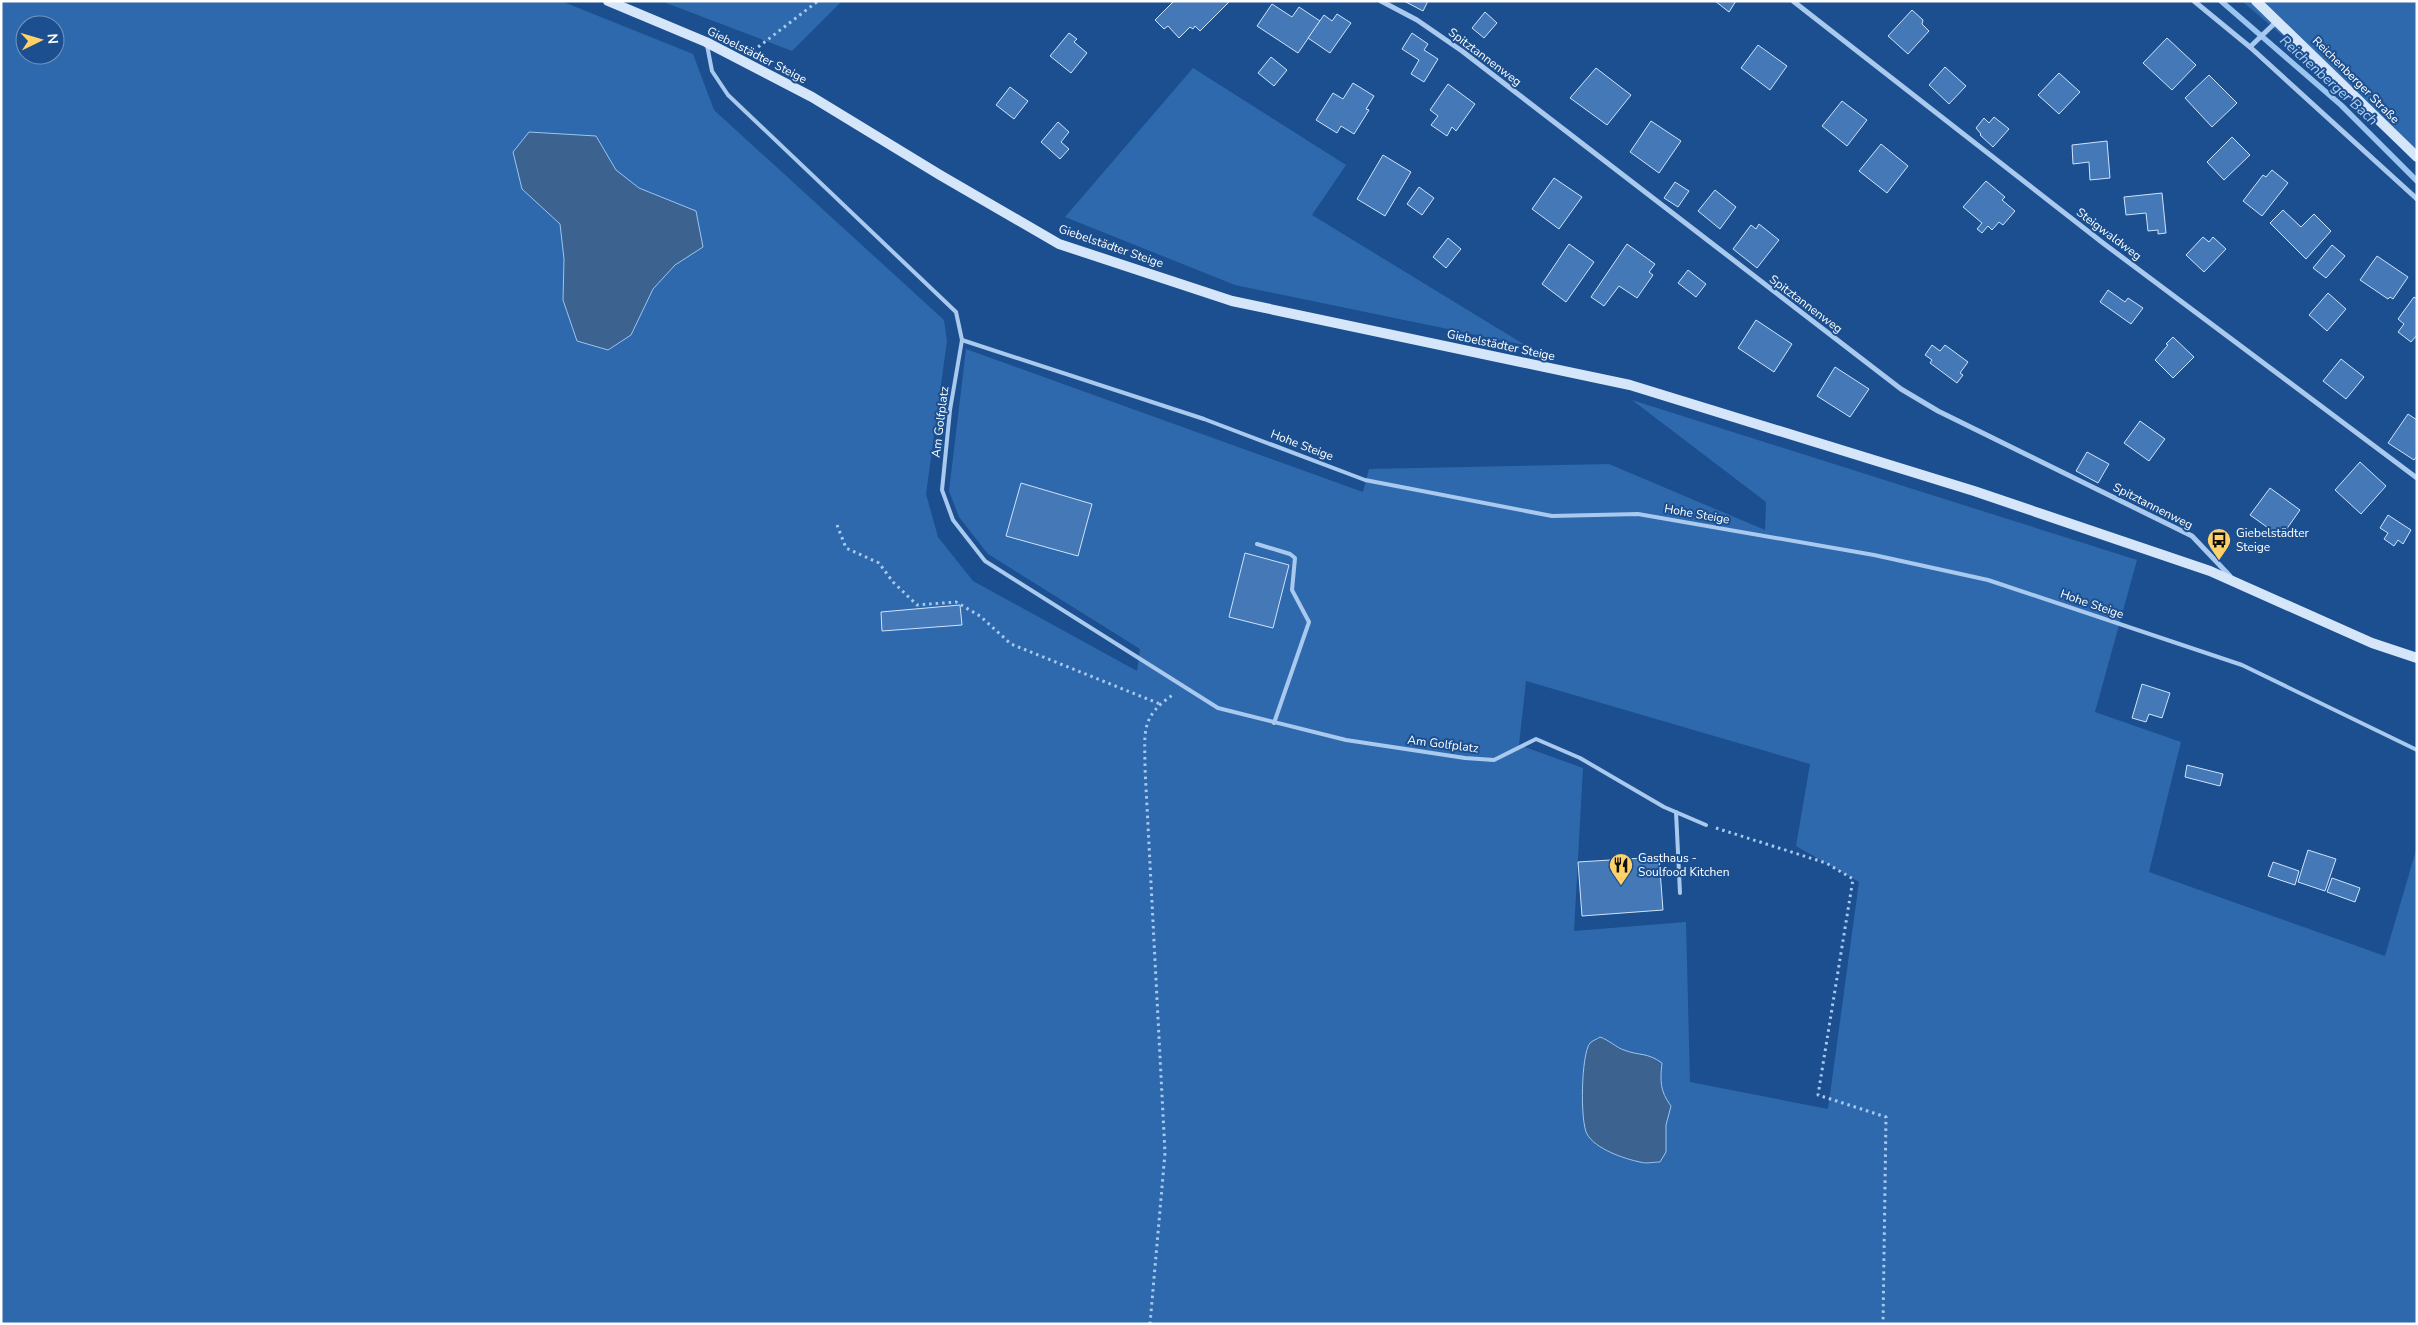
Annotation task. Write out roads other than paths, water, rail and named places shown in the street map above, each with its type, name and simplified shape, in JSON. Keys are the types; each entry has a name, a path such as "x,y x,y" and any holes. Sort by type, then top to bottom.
{"main road":[{"name":"Giebelstädter Steige","path":"608,1 706,42 812,97 940,175 1059,244 1232,301 1630,385 1974,491 2210,571 2372,643 2417,658"},
{"name":"Reichenberger Straße","path":"2256,1 2274,24 2417,158"}],"street":[{"name":"Spitztannenweg","path":"1381,1 1417,20 1462,52 1901,389 1938,411 2192,536 2213,560 2240,585"},
{"name":"Steigwaldweg","path":"1793,1 2103,243 2417,478"},
{"path":"2194,1 2250,47 2417,199"},
{"path":"2250,47 2274,24"}],"lane":[{"name":"Am Golfplatz","path":"706,42 712,71 728,95 956,312 962,340 950,410 942,490 953,520 985,561 1183,688 1218,708 1346,740 1465,758 1494,760 1536,739 1580,758 1676,812 1706,825"},
{"name":"Hohe Steige","path":"962,340 1204,419 1365,480 1552,516 1638,514 1874,555 1988,580 2242,665 2417,750"},
{"path":"1257,544 1290,554 1295,558 1292,590 1309,622 1274,722"},
{"path":"1676,812 1680,893"}],"waterway":[{"name":"Reichenberger Bach","path":"2221,1 2341,105 2417,181"}],"place":[{"name":"Giebelstädter Steige","path":"2219,561"},
{"name":"Gasthaus - Soulfood Kitchen","path":"1621,886"}]}
